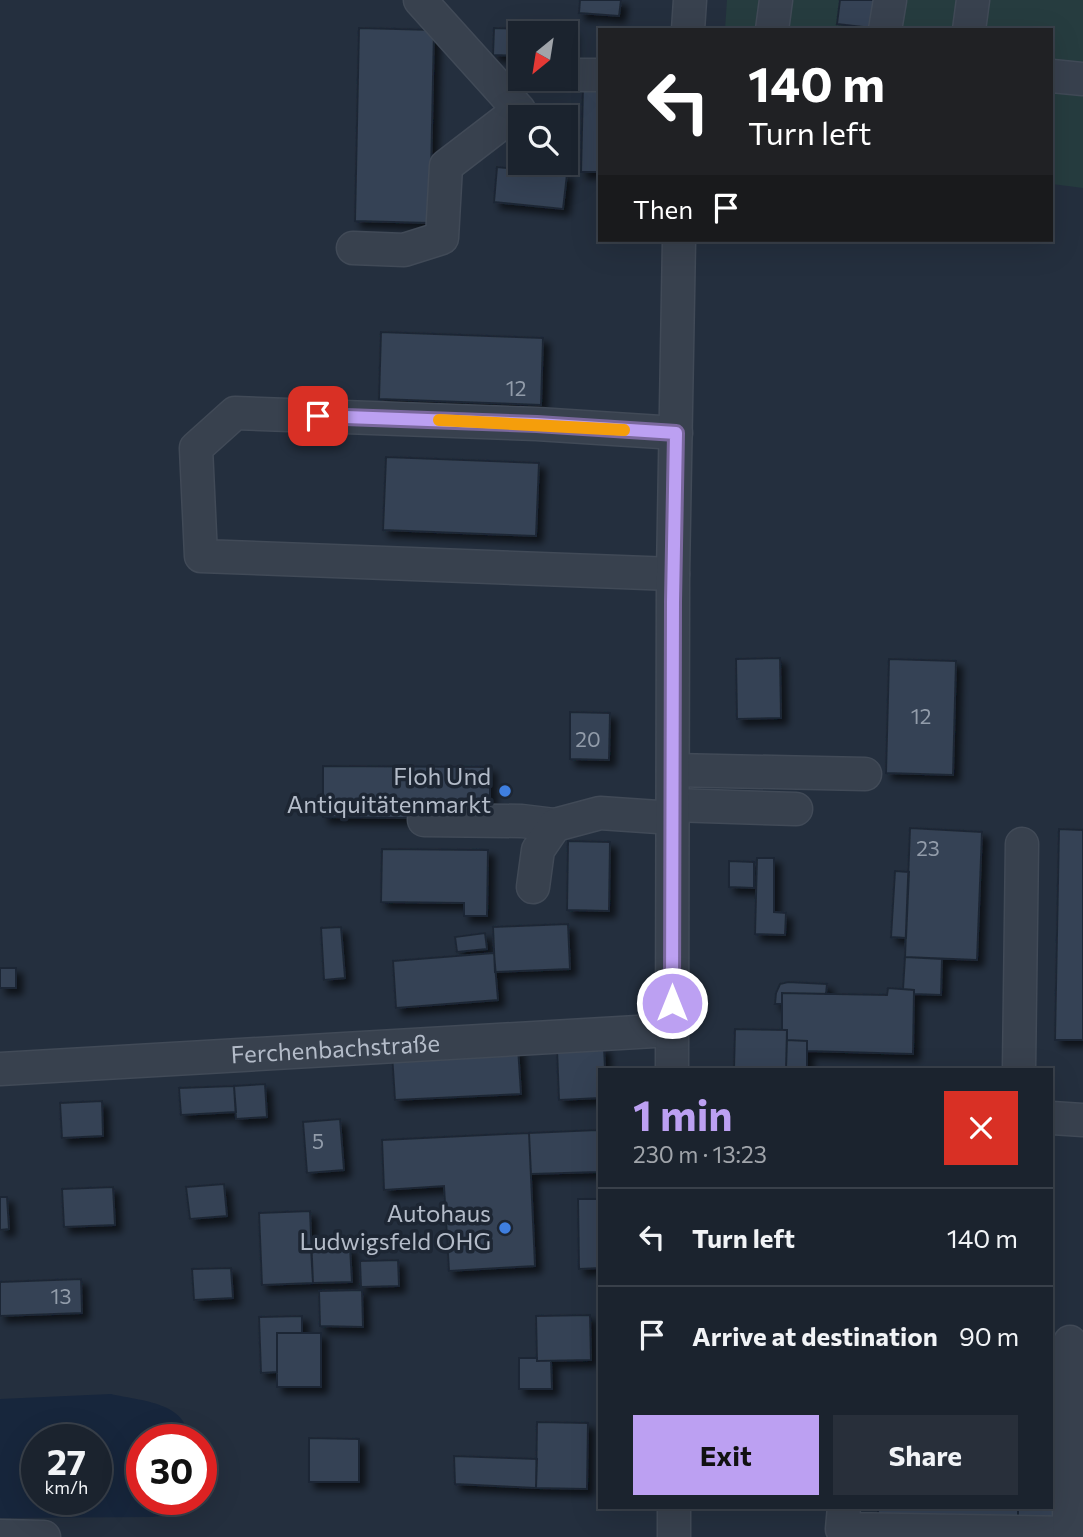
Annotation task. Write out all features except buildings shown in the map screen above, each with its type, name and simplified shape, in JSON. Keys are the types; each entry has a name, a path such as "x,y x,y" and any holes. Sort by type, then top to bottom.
{"street":[{"path":"352,247 404,250 442,238 446,166 519,110 420,0"},
{"path":"688,28 690,0"},
{"path":"772,28 776,0"},
{"path":"886,28 890,0"},
{"path":"969,28 974,0"},
{"path":"578,75 598,75"},
{"path":"1053,76 1083,79"},
{"path":"672,1068 673,574 679,242"},
{"path":"673,574 201,556 196,448 235,413 537,424 676,433"},
{"path":"673,770 865,774"},
{"path":"424,820 522,821 555,825 600,813 796,808"},
{"path":"533,887 538,850 555,825"},
{"path":"1019,1068 1023,844"},
{"name":"Ferchenbachstraße","path":"0,1069 672,1030"},
{"path":"1053,1118 1083,1120"},
{"path":"844,1509 842,1530 1069,1535 1070,1342"},
{"path":"674,1509 674,1537"},
{"path":"0,1536 44,1537"}],"green space":[{"path":"727,0 1083,0 1083,188 1053,184 1053,28 725,28"}],"water":[{"path":"111,1394 161,1405 172,1411 184,1424 126,1424 126,1515 171,1515 0,1518 0,1399"}],"slow traffic":[{"path":"439,420 624,430"}],"place":[{"name":"Floh Und Antiquitätenmarkt","path":"505,791"},
{"name":"Autohaus Ludwigsfeld OHG","path":"505,1228"}],"route":[{"path":"318,416 537,424 676,433 672,1003"}]}
